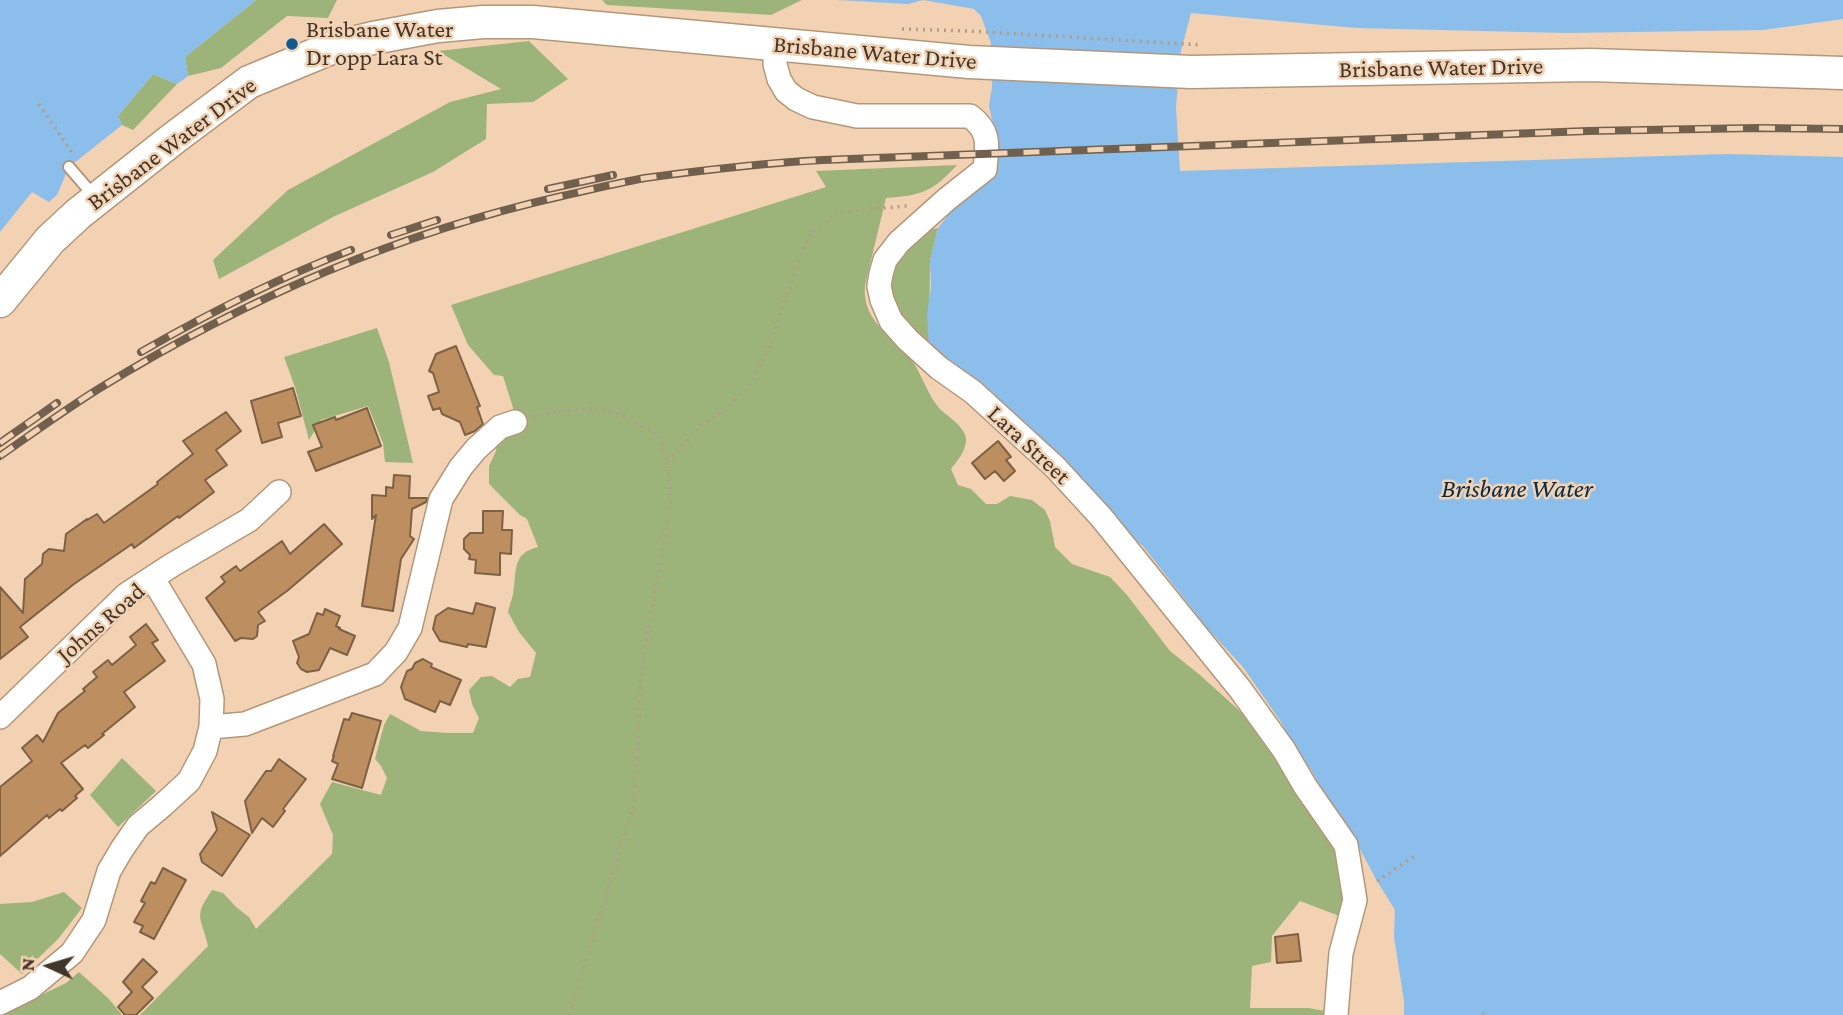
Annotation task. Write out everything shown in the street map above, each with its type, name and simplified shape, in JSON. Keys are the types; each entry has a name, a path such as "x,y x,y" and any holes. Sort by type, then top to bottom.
{"main road":[{"name":"Brisbane Water Drive","path":"0,301 50,240 96,198 250,82 331,48 438,26 483,22 533,22 969,62 1198,59 1590,65 1843,73"}],"street":[{"name":"Lara Street","path":"776,43 775,64 779,79 786,91 813,107 857,116 970,116 982,125 987,144 985,169 947,198 899,242 886,260 881,274 879,286 882,300 891,321 908,340 939,368 973,392 1081,494 1240,689 1284,750 1346,845 1355,900 1341,953 1336,1015"},
{"path":"211,727 245,724 375,674 396,652 410,628 441,499 476,449 500,427 515,422"},
{"name":"Johns Road","path":"0,717 126,595 249,520 279,492"},
{"path":"0,1003 30,988 72,953 94,920 109,871 122,849 138,826 189,781 205,751 211,727 212,699 204,664 153,579"}],"lane":[{"path":"73,164 96,198"}],"path":[{"path":"901,29 969,31 1198,59"},
{"path":"39,104 73,164"},
{"path":"667,461 703,425 725,410 750,385 767,352 803,249 821,224 837,212 905,207 947,198"},
{"path":"515,422 552,411 607,410 643,426 660,437 667,461 671,501 642,665 634,806 569,1015"},
{"path":"1377,881 1416,855"}],"green space":[{"path":"256,0 337,0 328,18 287,16 221,68 188,76 185,57"},
{"path":"602,0 802,0 771,15 607,5"},
{"path":"529,41 568,79 533,102 487,104 486,139 433,172 335,216 219,279 213,260 288,190 450,102 501,89 438,51"},
{"path":"153,74 177,84 133,130 122,125 118,116"},
{"path":"957,165 933,187 918,193 886,198 865,285 869,310 874,320 908,355 939,408 963,431 965,448 951,469 958,485 971,489 986,504 997,504 1010,496 1032,500 1045,510 1055,547 1072,564 1110,577 1170,651 1242,713 1338,847 1348,897 1342,917 1300,901 1272,936 1271,962 1252,966 1250,1008 1308,1008 1332,1012 1331,1015 140,1015 208,946 200,917 202,906 212,890 223,893 249,917 256,929 332,854 333,835 320,804 332,782 381,795 387,778 375,759 384,725 390,714 421,731 473,733 479,718 469,690 481,677 492,676 510,687 518,679 530,677 536,653 519,632 508,612 519,559 529,550 538,547 527,519 489,484 489,466 496,451 497,439 515,414 503,376 494,375 468,345 451,305 826,187 816,171"},
{"path":"938,228 930,261 929,348 911,333 886,290 890,267 924,231"},
{"path":"377,328 389,362 413,463 385,462 383,443 368,406 321,420 309,440 284,357"},
{"path":"122,758 156,791 118,827 90,795"},
{"path":"64,892 82,908 58,939 22,974 0,954 0,904 32,902"},
{"path":"79,972 109,999 122,1015 0,1015 66,983"}],"water":[{"path":"0,0 256,0 185,57 188,76 177,84 153,74 118,116 122,125 69,167 57,195 49,202 32,192 0,232"},
{"path":"836,0 923,0 908,4"},
{"name":"Brisbane Water","path":"923,0 1843,0 1843,19 1763,30 1567,33 1356,28 1191,13 1180,55 1176,108 1180,171 1727,154 1843,157 1843,1015 1404,1015 1394,937 1395,910 1349,829 1342,824 1281,722 1243,667 1207,628 1143,546 1124,532 929,348 927,315 931,287 930,261 938,228 959,201 995,133 989,106 992,87 991,43 981,16 974,9"}],"building":[{"path":"456,346 480,406 477,407 483,424 465,435 460,422 442,414 440,408 433,410 428,396 439,392 433,373 429,371 436,354"},
{"path":"293,388 301,416 278,423 282,437 262,443 251,401"},
{"path":"367,408 381,446 316,471 308,452 322,447 313,425 335,417 336,420"},
{"path":"226,412 241,431 216,450 227,465 205,480 214,492 134,548 132,544 74,584 20,627 28,637 0,659 0,587 23,613 25,579 42,564 43,554 49,549 64,551 66,534 87,519 97,514 104,523 158,484 157,482 193,454 183,441"},
{"path":"998,441 1011,457 1006,460 1015,471 1004,481 995,471 985,479 972,463"},
{"path":"394,475 410,476 409,498 427,498 426,502 412,509 410,536 414,539 401,559 393,611 362,606 376,515 372,519 372,495 386,496 386,487 393,488"},
{"path":"483,511 503,511 502,530 512,530 511,554 500,553 500,575 475,573 476,560 469,559 470,555 464,549 464,539 470,533 483,533"},
{"path":"324,524 342,544 258,612 265,621 258,625 257,636 235,641 206,598 225,582 221,577 236,566 240,571 282,541 290,554"},
{"path":"476,603 495,608 486,647 468,644 467,647 440,641 433,629 436,616 448,608 473,614"},
{"path":"325,609 340,616 336,626 339,629 355,636 347,655 330,648 319,670 307,672 297,663 299,657 293,641 309,634 317,613 323,615"},
{"path":"146,624 158,640 152,643 165,661 124,692 135,707 88,748 85,745 61,763 83,789 75,796 77,798 62,811 60,809 49,818 47,815 0,856 0,787 32,761 22,748 37,735 43,742 58,713 85,691 83,689 97,677 93,672 108,660 112,665 136,645 130,637"},
{"path":"423,659 432,664 431,667 461,680 450,705 440,701 435,712 405,699 401,687 407,671"},
{"path":"352,713 381,721 362,788 332,779 338,764 332,761 333,756 344,719 349,720"},
{"path":"279,759 306,779 273,827 262,818 252,833 245,801 266,771 271,771"},
{"path":"212,812 250,835 222,876 202,862 200,854 217,830"},
{"path":"163,868 186,880 154,939 140,932 143,926 134,922 145,903 141,901 151,882 155,884"},
{"path":"1298,934 1301,961 1277,963 1275,937"},
{"path":"143,959 157,972 142,987 153,998 136,1015 125,1015 118,1007 132,992 123,982"}],"railway":[{"path":"0,456 87,396 154,356 266,298 323,273 441,229 501,211 645,178 823,160 1588,131 1843,129"},
{"path":"548,189 613,175"},
{"path":"391,235 437,220"},
{"path":"141,352 244,297 351,250"},
{"path":"0,443 57,403"}],"place":[{"name":"Brisbane Water Dr opp Lara St","path":"292,44"}]}
